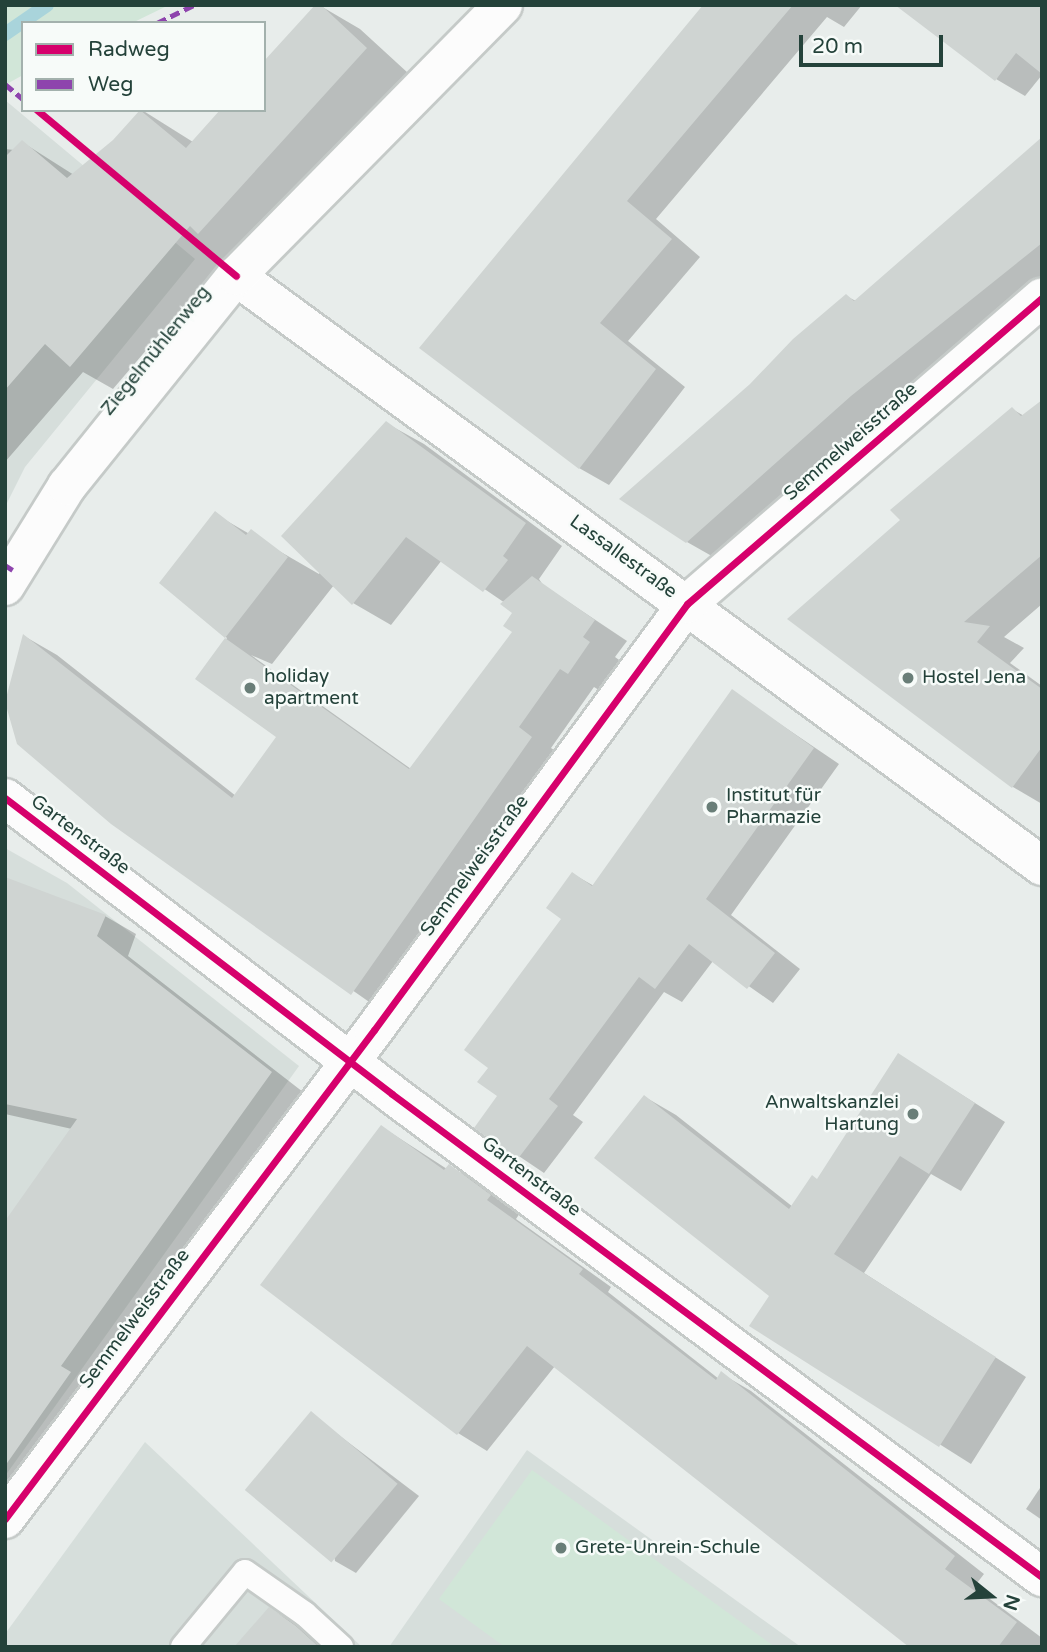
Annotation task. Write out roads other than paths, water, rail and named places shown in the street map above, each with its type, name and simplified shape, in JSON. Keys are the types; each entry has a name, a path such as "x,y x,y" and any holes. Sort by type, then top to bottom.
{"street":[{"name":"Ziegelmühlenweg","path":"5,586 67,486 236,276 503,5"},
{"name":"Lassallestraße","path":"236,276 1042,866"},
{"name":"Semmelweisstraße","path":"5,1519 351,1062 687,604 1042,299"},
{"name":"Gartenstraße","path":"5,798 351,1062 1042,1577"}],"lane":[{"path":"183,1647 245,1572 305,1614 341,1647"}],"waterway":[{"path":"24,21 47,5"},
{"path":"5,34 21,23"}],"place":[{"name":"Hostel Jena","path":"908,678"},
{"name":"holiday apartment","path":"250,688"},
{"name":"Institut für Pharmazie","path":"712,807"},
{"name":"Anwaltskanzlei Hartung","path":"913,1114"},
{"name":"Grete-Unrein-Schule","path":"561,1548"}]}
